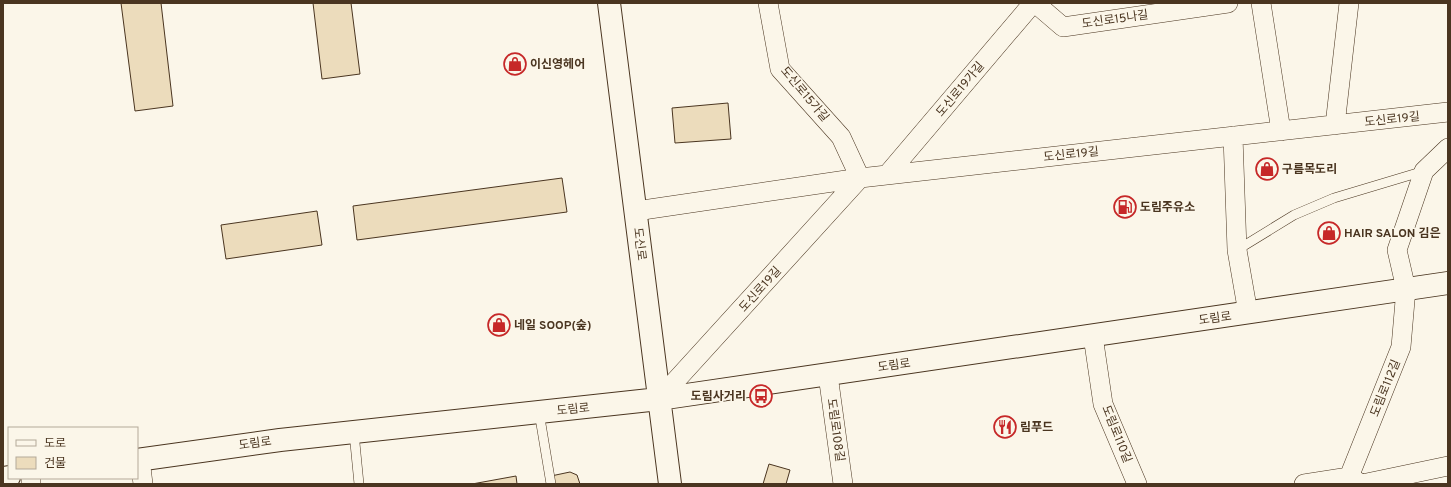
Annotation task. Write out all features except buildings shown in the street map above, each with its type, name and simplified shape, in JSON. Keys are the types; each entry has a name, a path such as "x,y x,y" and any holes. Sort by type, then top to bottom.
{"main road":[{"name":"도신로","path":"609,3 670,484"},
{"name":"도림로","path":"139,459 280,440 659,399 1448,283"}],"street":[{"name":"도신로15가길","path":"768,3 780,69 841,137 860,178"},
{"name":"도신로15나길","path":"1034,3 1063,27 1228,3"},
{"name":"도신로19가길","path":"887,175 1034,3"},
{"path":"1261,3 1281,131"},
{"path":"1335,125 1349,3"},
{"name":"도신로19길","path":"636,211 860,178 1448,112"},
{"name":"도림로","path":"1233,136 1237,250 1248,313"},
{"path":"1406,289 1397,250 1424,171 1448,148"},
{"name":"도신로19길","path":"659,399 860,178"},
{"name":"도림로112길","path":"1349,481 1401,347 1406,289"},
{"name":"도림로110길","path":"1093,336 1103,404 1137,484"},
{"name":"도림로108길","path":"828,375 843,484"},
{"path":"139,459 143,484"},
{"path":"1304,484 1349,481 1362,484 1448,466"}],"lane":[{"path":"1237,250 1294,215 1334,198 1424,171"},
{"name":"도림로","path":"540,412 551,484"},
{"path":"354,433 359,484"}],"place":[{"name":"이신영헤어","path":"515,64"},
{"name":"구름목도리","path":"1267,169"},
{"name":"도림주유소","path":"1125,207"},
{"name":"HAIR SALON 김은","path":"1329,233"},
{"name":"네일 SOOP(숲)","path":"499,325"},
{"name":"도림사거리","path":"761,396"},
{"name":"림푸드","path":"1005,427"}]}
